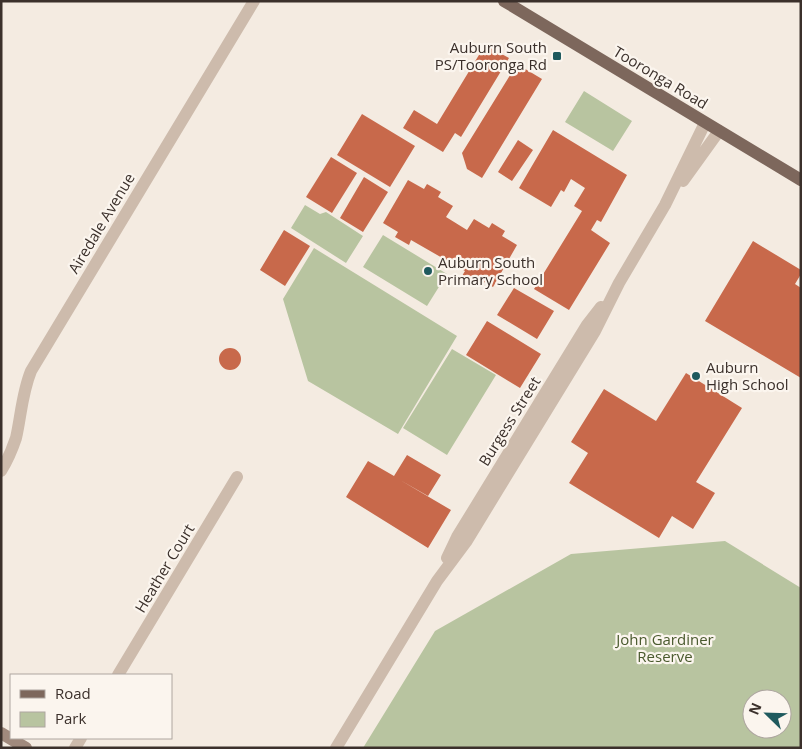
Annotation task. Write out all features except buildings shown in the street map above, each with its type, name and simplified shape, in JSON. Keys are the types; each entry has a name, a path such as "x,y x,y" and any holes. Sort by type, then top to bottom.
{"main road":[{"name":"Tooronga Road","path":"504,1 801,180"},
{"path":"11,739 26,748"}],"street":[{"name":"Airedale Avenue","path":"1,471 15,440 23,398 31,371 254,1"},
{"name":"Burgess Street","path":"336,748 436,581 466,542 595,330 619,283 665,205 705,123"},
{"name":"Burgess Street","path":"665,205 719,132"},
{"name":"Heather Court","path":"119,674 237,477"}],"green space":[{"path":"584,91 632,121 613,151 565,122"},
{"path":"305,205 320,214 326,212 363,236 346,263 291,228"},
{"path":"383,235 447,274 427,306 363,267"},
{"path":"314,248 457,336 398,434 308,381 283,299"},
{"path":"452,349 496,375 447,455 403,428"},
{"name":"John Gardiner Reserve","path":"725,541 801,588 801,748 363,748 435,631 571,554"}],"place":[{"name":"Auburn South PS/Tooronga Rd","path":"557,56"},
{"name":"Auburn South Primary School","path":"428,271"},
{"name":"Auburn High School","path":"696,376"}]}
